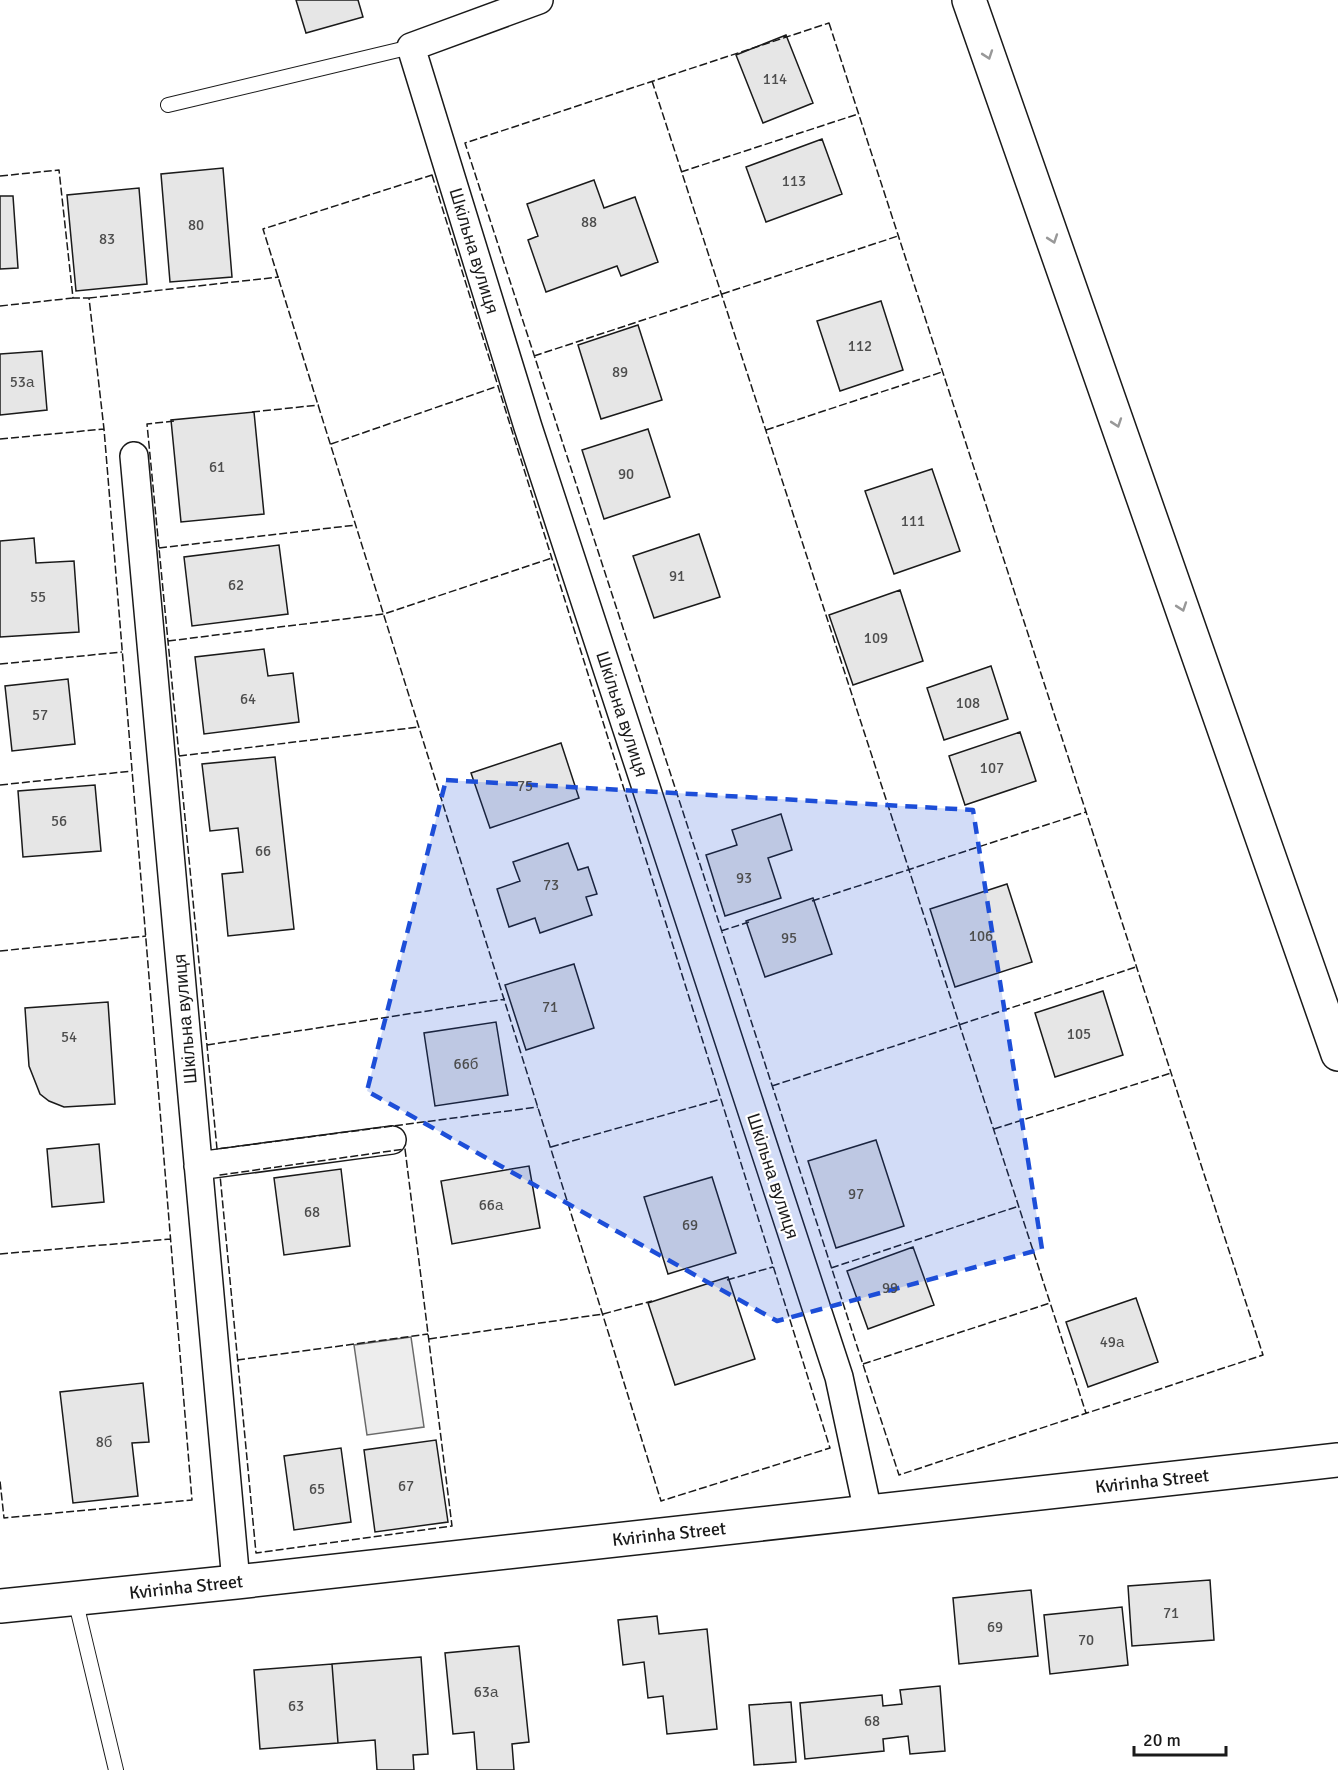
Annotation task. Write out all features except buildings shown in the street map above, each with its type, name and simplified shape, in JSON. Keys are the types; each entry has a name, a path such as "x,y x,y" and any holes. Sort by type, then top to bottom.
{"street":[{"path":"411,47 539,0"},
{"path":"969,0 1338,1054"},
{"name":"Шкільна вулиця","path":"411,47 532,438 839,1377 868,1512"},
{"name":"Шкільна вулиця","path":"134,456 236,1582"},
{"path":"198,1166 392,1140"},
{"name":"Kvirinha Street","path":"0,1606 1338,1460"}],"lane":[{"path":"168,105 411,47"},
{"path":"75,1599 116,1770"}],"highlighted area":[{"path":"446,780 973,810 1042,1249 777,1321 367,1091"}],"shaded area":[{"path":"411,1337 424,1427 367,1435 354,1345"}],"fence":[{"path":"829,23 1263,1355 899,1475 465,143 829,23"},
{"path":"652,81 1086,1413"},
{"path":"681,172 858,114"},
{"path":"0,176 59,170 73,298 89,298 104,429 192,1500 4,1518 0,1481"},
{"path":"432,175 830,1448 661,1501 263,229 432,175"},
{"path":"534,356 898,236"},
{"path":"89,298 279,277"},
{"path":"0,306 73,298"},
{"path":"766,430 942,372"},
{"path":"331,444 498,386"},
{"path":"252,412 319,405"},
{"path":"174,421 147,424 217,1149 538,1107"},
{"path":"0,439 104,429"},
{"path":"159,548 356,525"},
{"path":"168,641 384,614 552,558"},
{"path":"0,664 122,652"},
{"path":"179,756 419,727"},
{"path":"0,785 132,771"},
{"path":"812,901 1086,812"},
{"path":"721,931 749,922"},
{"path":"0,951 146,936"},
{"path":"772,1086 1136,967"},
{"path":"207,1045 505,999"},
{"path":"994,1129 1171,1073"},
{"path":"551,1147 721,1099"},
{"path":"405,1149 452,1526 256,1553 220,1175 405,1149"},
{"path":"831,1268 1019,1206"},
{"path":"0,1254 171,1239"},
{"path":"727,1280 773,1267"},
{"path":"429,1339 603,1314 652,1301"},
{"path":"863,1364 1050,1303"},
{"path":"237,1360 428,1334"}]}
